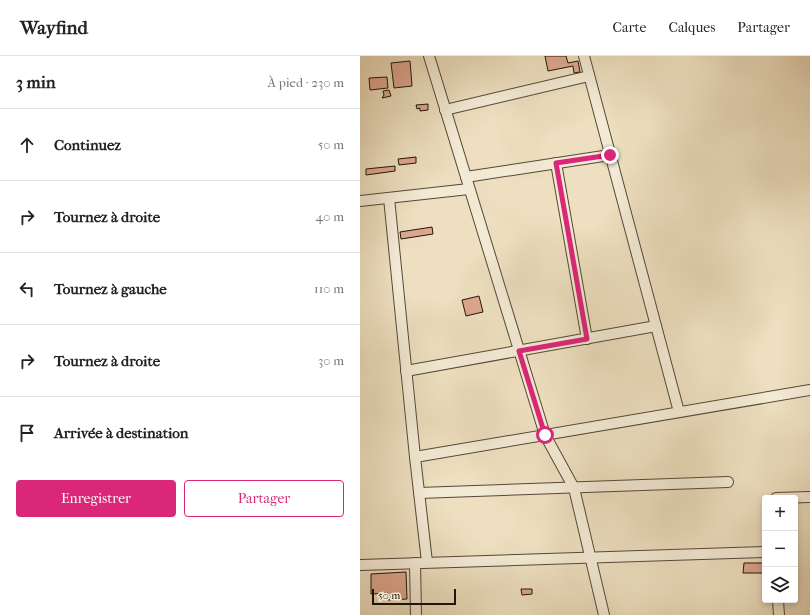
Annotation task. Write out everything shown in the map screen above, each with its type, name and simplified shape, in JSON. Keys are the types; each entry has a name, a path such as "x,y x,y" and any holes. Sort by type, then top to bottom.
{"street":[{"path":"429,56 545,435 574,488 604,615"},
{"path":"584,56 679,412"},
{"path":"445,110 589,76"},
{"path":"466,177 610,155"},
{"path":"556,163 587,339"},
{"path":"360,201 469,189"},
{"path":"389,198 427,562"},
{"path":"406,371 656,326"},
{"path":"415,457 810,390"},
{"path":"419,493 728,482"},
{"path":"798,497 810,497"},
{"path":"360,564 762,552"},
{"path":"415,563 416,615"},
{"path":"778,603 779,615"}],"building":[{"path":"545,56 566,56 568,63 578,61 580,72 574,73 573,66 548,71"},
{"path":"410,61 412,86 394,88 391,63"},
{"path":"387,77 388,88 370,90 369,78"},
{"path":"389,90 391,96 382,98 384,95 383,91"},
{"path":"428,104 428,110 420,111 420,108 417,109 416,105"},
{"path":"416,157 416,163 399,165 398,159"},
{"path":"395,166 395,171 366,175 366,169"},
{"path":"432,227 433,234 401,239 400,232"},
{"path":"479,296 483,312 466,316 462,300"},
{"path":"744,563 762,563 762,573 743,573"},
{"path":"406,572 407,599 388,600 388,593 371,594 371,574"},
{"path":"521,589 532,589 532,594 522,595"}],"route":[{"path":"545,435 519,351 587,339 556,163 610,155"}]}
